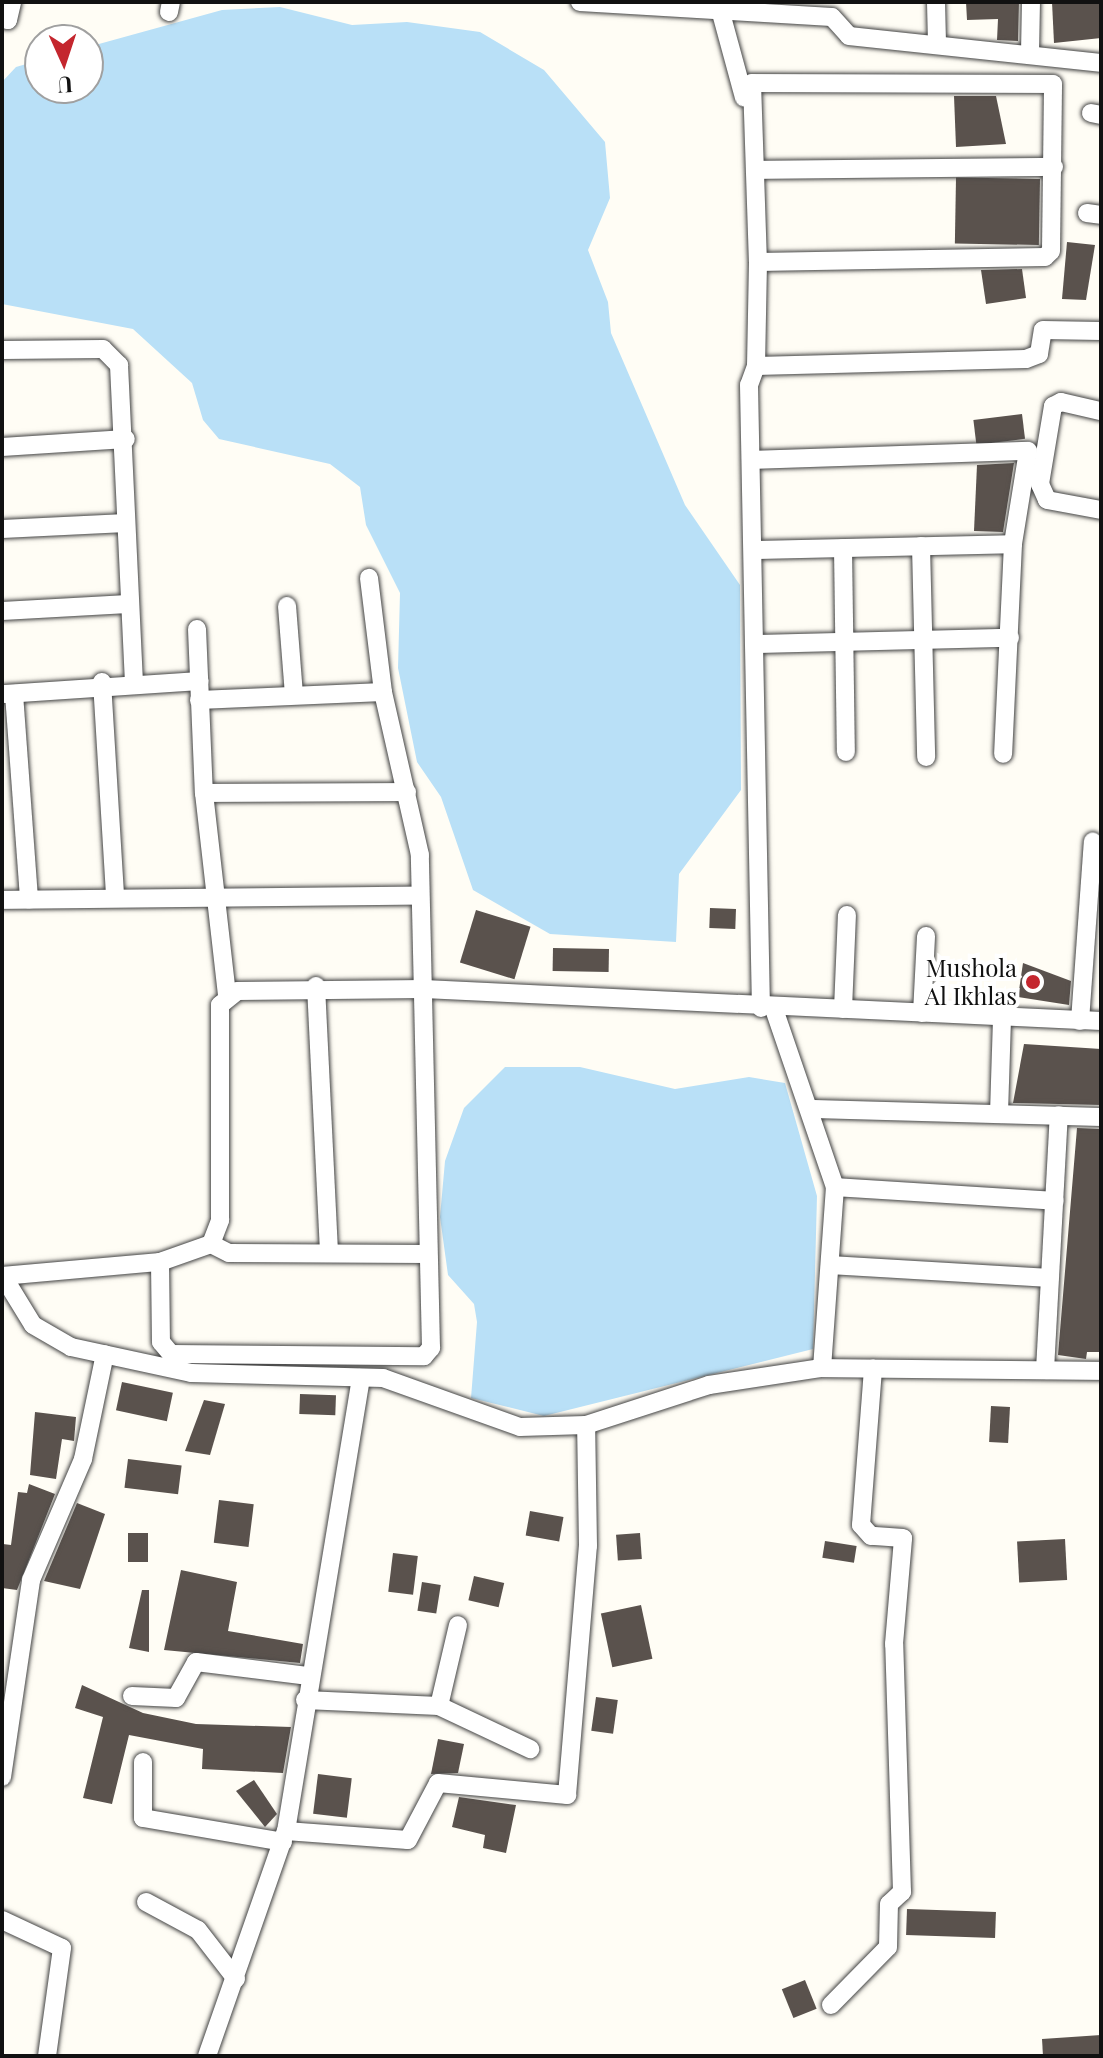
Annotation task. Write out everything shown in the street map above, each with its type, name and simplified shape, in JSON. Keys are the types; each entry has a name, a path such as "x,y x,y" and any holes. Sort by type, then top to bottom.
{"street":[{"path":"2,19 8,20 12,2"},
{"path":"580,2 718,6 832,17 849,36 937,43 1101,63"},
{"path":"840,2 840,24"},
{"path":"936,2 937,43"},
{"path":"1030,53 1031,2"},
{"path":"718,6 744,78 748,313 755,343"},
{"path":"758,262 1034,260 1051,251 1054,167 1049,82 759,80 751,89 758,262 756,366 749,385 768,1008 814,1109 835,1187 822,1368"},
{"path":"755,170 1054,167"},
{"path":"756,366 1026,359 1039,354 1043,330 1101,331"},
{"path":"2,350 113,355 126,439 128,604 134,680"},
{"path":"1101,409 1053,406 1040,484 1047,500 1101,510"},
{"path":"2,447 126,439"},
{"path":"751,460 1028,451 1013,544 1003,754"},
{"path":"2,529 126,523"},
{"path":"755,550 1013,544"},
{"path":"921,546 926,757"},
{"path":"843,548 846,752"},
{"path":"160,1262 161,1342 171,1354 424,1356 431,1348 424,989 416,896 420,855 383,692 369,578"},
{"path":"2,611 128,604"},
{"path":"287,606 294,694"},
{"path":"197,629 204,793 227,996 220,1005 220,1220 211,1244"},
{"path":"757,644 925,637 1010,638"},
{"path":"29,899 8,694 102,682 200,681"},
{"path":"102,682 115,896"},
{"path":"199,700 383,692"},
{"path":"204,793 407,792"},
{"path":"1080,1021 1093,841"},
{"path":"2,900 215,895 416,896"},
{"path":"843,1009 847,915"},
{"path":"922,1013 926,936"},
{"path":"227,996 316,986 424,989 768,1008 1101,1021"},
{"path":"316,986 329,1252"},
{"path":"999,1114 1002,1017"},
{"path":"814,1109 1101,1117"},
{"path":"1045,1370 1059,1115"},
{"path":"835,1187 1055,1201"},
{"path":"428,1254 229,1253 211,1244 160,1262 2,1276 33,1325 71,1347 191,1373 383,1378 503,1424 586,1425 709,1385 822,1368 1101,1371"},
{"path":"830,1265 1050,1278"},
{"path":"2,1777 31,1580 83,1459 105,1354"},
{"path":"831,2005 888,1947 889,1904 902,1892 894,1644 903,1538 871,1536 861,1525 873,1368"},
{"path":"207,2056 284,1837 361,1378"},
{"path":"143,1762 143,1818 284,1837 408,1840 438,1783 567,1795 588,1546 586,1425"},
{"path":"439,1706 458,1625"},
{"path":"132,1696 176,1698 196,1662 309,1676"},
{"path":"305,1700 439,1706 530,1749"},
{"path":"146,1902 198,1930 236,1979"},
{"path":"2,1920 62,1948 47,2056"}],"water":[{"path":"280,7 352,25 407,22 480,32 544,70 605,142 610,198 588,250 608,302 611,333 685,505 740,585 741,790 679,874 676,942 550,934 473,890 441,797 417,762 398,668 400,593 366,525 360,487 330,464 219,439 203,420 192,383 133,329 2,304 2,82 16,67 24,65 24,104 104,104 104,43 222,10"},
{"path":"505,1067 580,1067 675,1089 749,1077 785,1083 817,1196 813,1349 544,1416 471,1398 477,1322 474,1304 448,1275 440,1217 445,1161 464,1108"}],"building":[{"path":"966,2 1019,2 1018,41 997,40 998,19 967,20"},
{"path":"1052,2 1101,2 1101,38 1054,43"},
{"path":"954,96 996,96 1006,144 956,147"},
{"path":"956,178 1040,179 1039,245 955,244"},
{"path":"1067,242 1095,245 1086,300 1062,299"},
{"path":"1022,269 1026,298 986,304 981,270"},
{"path":"1022,414 1025,439 976,445 973,420"},
{"path":"1014,463 1003,532 974,531 977,465"},
{"path":"710,908 736,909 735,929 709,928"},
{"path":"476,910 531,927 514,979 460,963"},
{"path":"553,948 609,949 609,972 553,971"},
{"path":"1023,963 1071,981 1069,1005 1018,997"},
{"path":"1024,1044 1101,1049 1101,1105 1013,1103"},
{"path":"1077,1128 1101,1129 1101,1352 1087,1352 1086,1359 1058,1355"},
{"path":"122,1382 173,1393 167,1421 116,1410"},
{"path":"300,1394 336,1395 335,1415 299,1414"},
{"path":"204,1400 225,1404 210,1455 185,1451"},
{"path":"991,1406 1010,1407 1008,1443 989,1442"},
{"path":"35,1412 76,1417 74,1441 62,1439 56,1479 30,1475"},
{"path":"128,1459 182,1466 178,1494 124,1488"},
{"path":"29,1484 55,1494 17,1590 2,1588 3,1544 11,1545 18,1492 27,1493"},
{"path":"219,1500 254,1504 248,1547 214,1543"},
{"path":"77,1503 105,1514 80,1589 44,1581"},
{"path":"530,1511 563,1517 559,1542 526,1536"},
{"path":"128,1533 148,1533 148,1562 128,1562"},
{"path":"640,1533 642,1559 618,1561 616,1535"},
{"path":"1065,1539 1067,1580 1019,1582 1017,1542"},
{"path":"825,1541 857,1546 854,1563 822,1558"},
{"path":"393,1553 418,1556 413,1595 388,1592"},
{"path":"181,1570 237,1582 228,1631 303,1644 300,1663 164,1650"},
{"path":"474,1576 504,1583 499,1607 468,1600"},
{"path":"422,1582 441,1585 436,1614 417,1611"},
{"path":"142,1590 149,1590 149,1652 129,1648"},
{"path":"641,1605 652,1659 612,1667 601,1614"},
{"path":"82,1685 143,1713 196,1724 291,1727 283,1773 202,1769 203,1749 129,1735 112,1804 83,1798 103,1717 75,1708"},
{"path":"596,1697 618,1700 613,1734 591,1731"},
{"path":"438,1739 464,1744 458,1773 431,1774"},
{"path":"318,1774 352,1778 347,1818 313,1814"},
{"path":"254,1780 277,1814 265,1827 236,1791"},
{"path":"459,1797 516,1805 506,1853 483,1848 485,1835 452,1827"},
{"path":"907,1909 996,1912 995,1938 906,1935"},
{"path":"805,1980 817,2009 793,2018 782,1989"},
{"path":"1101,2035 1101,2056 1043,2056 1042,2039"}],"place":[{"name":"Mushola Al Ikhlas","path":"1033,982"}]}
